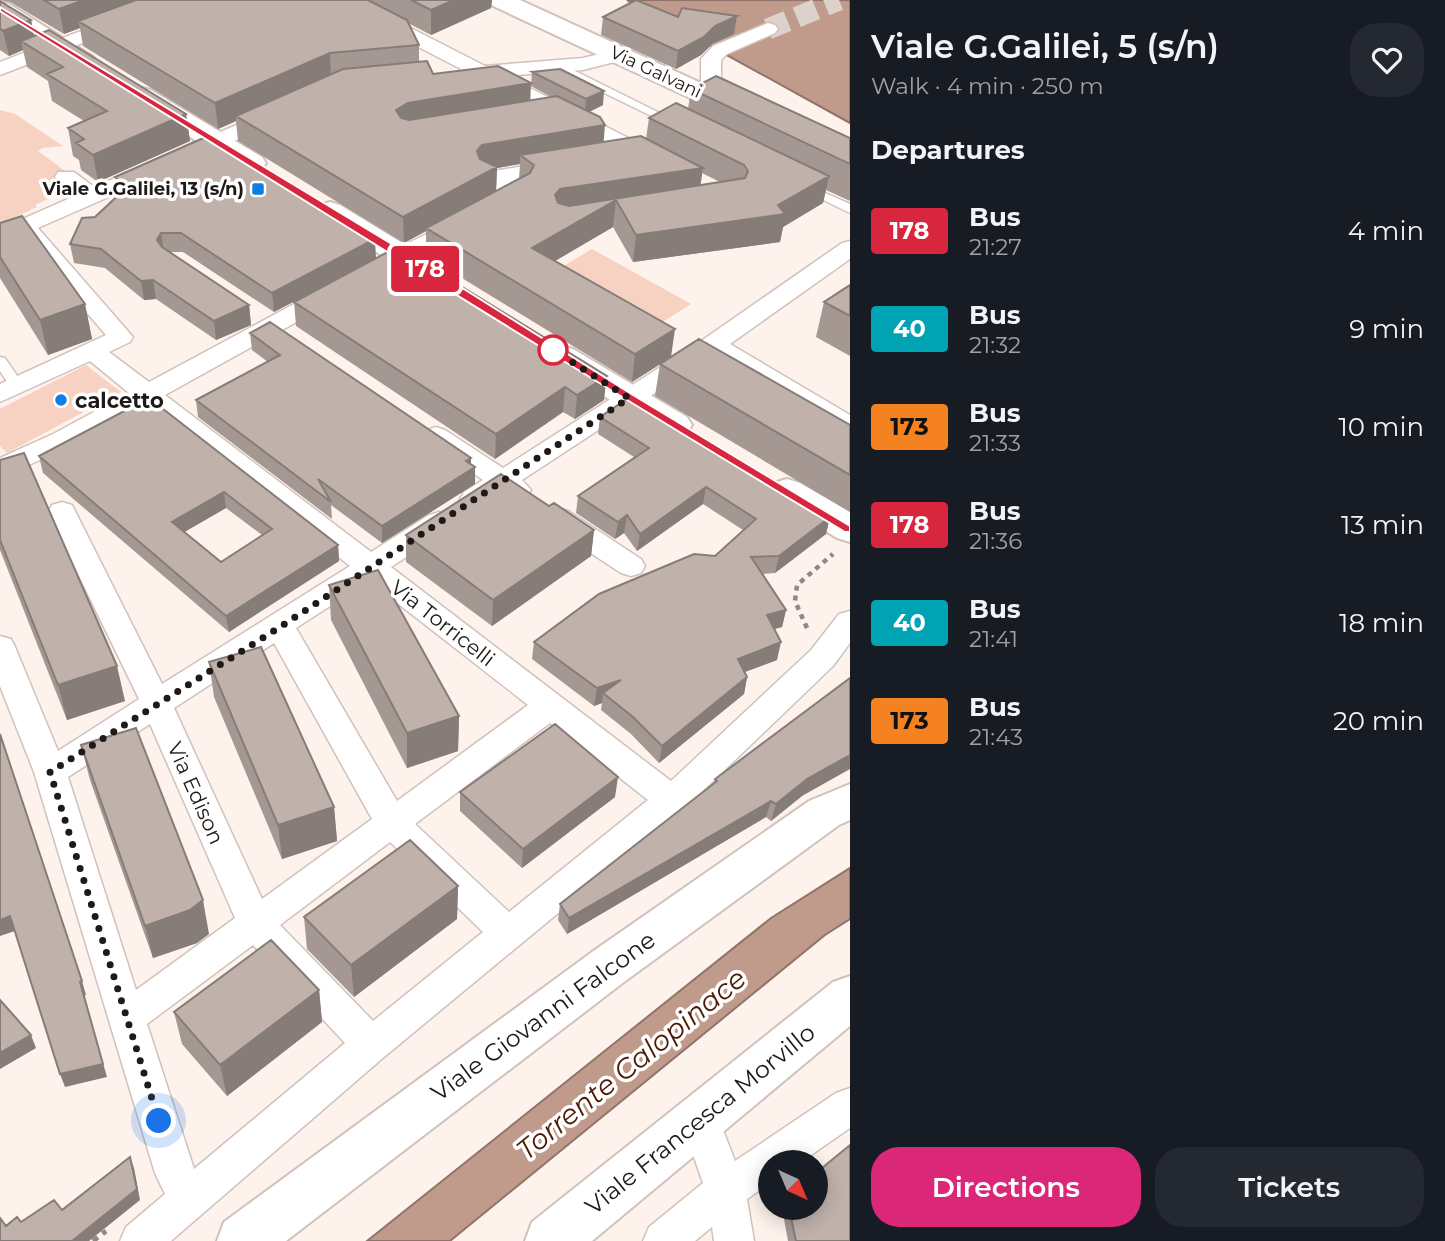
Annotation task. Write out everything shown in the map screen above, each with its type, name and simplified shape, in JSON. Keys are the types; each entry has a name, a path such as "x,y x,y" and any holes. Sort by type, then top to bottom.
{"street":[{"path":"342,0 664,165"},
{"name":"Via Galvani","path":"500,0 619,55 762,114"},
{"path":"0,9 103,73"},
{"path":"0,69 134,16"},
{"path":"762,114 711,82 710,69 711,59 720,50 768,29"},
{"path":"449,74 583,64 619,55"},
{"path":"126,87 274,177"},
{"path":"0,237 290,108"},
{"path":"523,118 562,111"},
{"path":"0,469 62,440 519,193 490,178 642,153"},
{"path":"66,177 93,196"},
{"path":"309,198 458,290"},
{"path":"9,390 121,337 24,227"},
{"path":"50,772 280,627 713,344 850,248"},
{"path":"250,310 295,341"},
{"path":"538,341 701,440"},
{"path":"713,344 850,426"},
{"name":"Via Torricelli","path":"92,351 672,800"},
{"path":"411,418 631,566"},
{"path":"761,476 850,529"},
{"name":"Via Edison","path":"62,512 156,703 255,923 372,1045"},
{"path":"140,1241 372,1045 672,800 822,658 850,622"},
{"path":"280,627 391,823 508,933"},
{"path":"0,647 50,772 175,1173 189,1199"},
{"path":"127,1018 550,706"},
{"name":"Viale Giovanni Falcone","path":"243,1241 608,967 824,813 850,801"},
{"name":"Viale Francesca Morvillo","path":"551,1241 850,997"},
{"path":"663,1241 726,1190 850,1105"},
{"path":"700,1120 726,1190 734,1241"}],"lane":[{"path":"557,66 691,132"},
{"path":"801,185 850,209"},
{"path":"0,361 9,390"}],"shaded area":[{"path":"0,110 15,114 63,146 38,151 65,171 65,178 61,188 35,205 37,207 0,224"},
{"path":"592,249 691,304 650,330 552,273"},
{"name":"calcetto","path":"86,365 121,392 7,453 0,446 0,409"}],"water":[{"path":"627,0 850,0 850,123"},
{"name":"Torrente Calopinace","path":"850,868 850,919 825,935 450,1241 367,1241 771,918"}],"building":[{"path":"44,0 84,0 59,9"},
{"path":"136,0 368,0 407,20 419,45 330,53 215,103 78,21"},
{"path":"411,0 454,0 431,10"},
{"path":"636,0 678,17 682,8 737,16 715,26 704,37 678,51 603,17"},
{"path":"0,1 31,20 3,31 0,28"},
{"path":"49,30 186,114 93,155 76,143 84,139 68,128 107,111 47,74 63,67 21,41"},
{"path":"427,61 433,74 498,66 531,83 408,103 396,110 401,118 409,120 557,96 600,117 605,125 482,145 477,151 480,159 497,167 403,217 236,116 343,69"},
{"path":"560,69 604,91 586,99 532,72"},
{"path":"716,76 850,138 850,164 691,89"},
{"path":"676,103 829,176 778,205 785,214 636,235 616,200 532,248 675,329 635,354 426,228 530,173 534,165 520,155 641,136 703,168 560,189 555,195 558,203 569,206 745,178 748,171 744,165 649,118"},
{"path":"208,136 375,239 272,293 181,233 161,233 157,240 162,247 249,305 214,321 153,280 141,281 101,249 70,244 82,218 95,217 128,186 115,177"},
{"path":"22,216 85,304 40,320 0,257 0,223"},
{"path":"397,247 607,376 577,395 565,387 496,434 294,302"},
{"path":"850,285 850,316 824,302"},
{"path":"270,322 471,458 466,461 475,467 382,526 318,479 331,502 196,400 280,355 250,333"},
{"path":"699,339 850,425 850,475 660,364"},
{"path":"630,397 830,517 779,556 751,557 786,610 767,615 781,642 738,659 747,677 662,746 633,717 603,693 621,680 597,688 534,642 599,594 694,554 715,556 756,519 706,487 640,534 627,515 618,522 578,496 649,448 600,417"},
{"path":"149,398 338,545 226,616 39,456","holes":["224,492 272,529 221,562 172,522"]},
{"path":"24,453 117,666 58,685 0,540 0,460"},
{"path":"501,474 549,506 554,503 594,530 493,600 406,535"},
{"path":"378,570 459,716 407,733 329,585"},
{"path":"261,647 334,807 278,825 209,662"},
{"path":"850,678 850,755 807,779 776,804 771,801 569,918 560,904 717,781 715,779"},
{"path":"555,724 618,777 523,849 460,792"},
{"path":"136,728 203,900 190,910 145,926 81,745"},
{"path":"0,734 82,981 80,982 103,1064 60,1074 10,916 0,920"},
{"path":"410,840 458,886 351,965 304,917"},
{"path":"271,940 319,990 220,1065 174,1012"},
{"path":"0,1000 31,1035 0,1053"},
{"path":"850,1145 850,1241 796,1241 792,1220 828,1220 828,1163"},
{"path":"130,1157 137,1189 72,1241 0,1241 0,1218 6,1226 17,1217 21,1222 54,1200 62,1210"}],"tunnel":[{"path":"768,29 839,0"}],"bus line":[{"name":"178","path":"0,9 629,398 850,529"}],"place":[{"name":"Viale G.Galilei, 13 (s/n)","path":"258,189"},
{"name":"calcetto","path":"61,400"}],"route":[{"path":"159,1121 50,772 280,627 629,398 553,350"}]}
